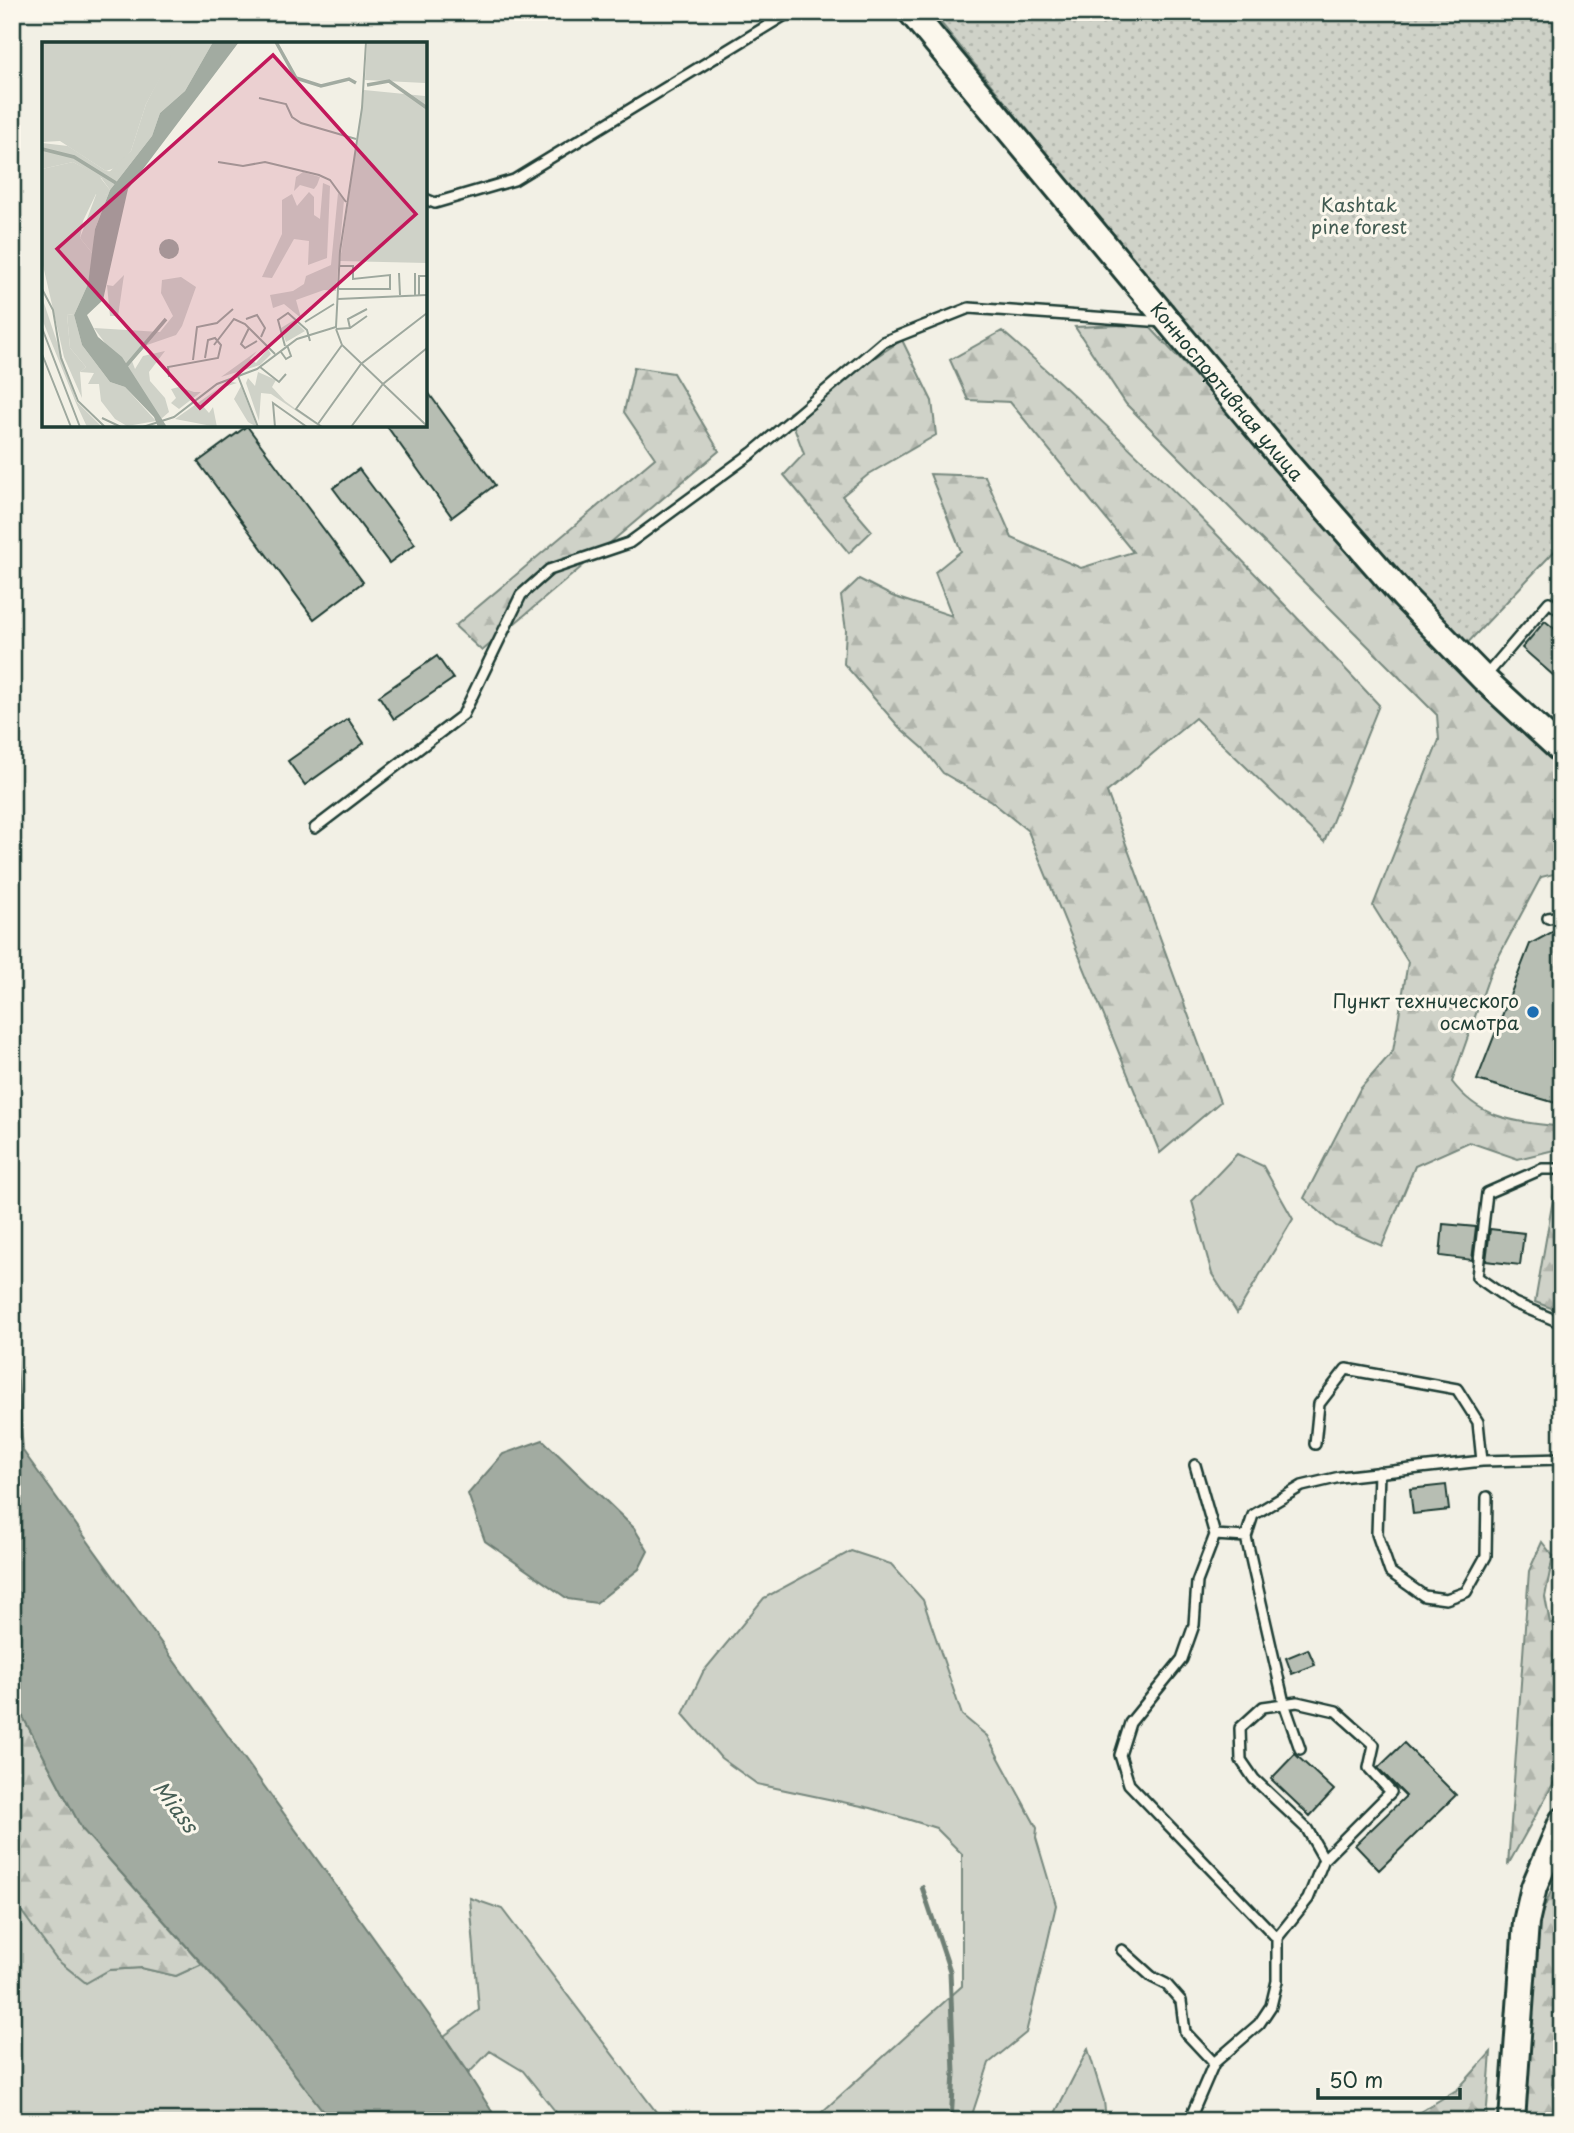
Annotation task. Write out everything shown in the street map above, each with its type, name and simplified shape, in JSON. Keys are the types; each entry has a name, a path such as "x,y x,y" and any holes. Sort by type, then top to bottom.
{"main road":[{"name":"Конноспортивная улица","path":"911,12 1169,323 1404,597 1484,679 1562,751"},
{"path":"1512,2121 1526,1922 1534,1887 1562,1821"}],"lane":[{"path":"427,200 435,202 514,180 790,12"},
{"path":"314,828 463,715 521,595 549,570 629,543 752,453 883,342 969,308 1169,323"},
{"path":"1484,679 1549,601 1562,612"},
{"path":"1548,918 1562,916"},
{"path":"1562,1169 1542,1169 1488,1193 1477,1277 1514,1303 1562,1323"},
{"path":"1315,1444 1319,1404 1346,1369 1457,1390 1478,1422 1482,1461"},
{"path":"1300,1749 1284,1703 1246,1537 1253,1515 1302,1486 1340,1477 1482,1461 1562,1459"},
{"path":"1195,1465 1215,1535 1197,1582 1195,1625 1182,1659 1130,1723 1120,1755 1129,1784 1277,1938"},
{"path":"1378,1472 1377,1534 1390,1572 1424,1596 1446,1599 1466,1592 1486,1556 1487,1497"},
{"path":"1215,1535 1246,1537"},
{"path":"1194,2121 1192,2114 1214,2063 1259,2024 1271,2007 1277,1981 1277,1938 1308,1899 1324,1859 1391,1792 1369,1768 1374,1745 1336,1711 1284,1703 1263,1707 1240,1728 1241,1760 1254,1779 1307,1829 1324,1859"},
{"path":"1122,1950 1152,1977 1166,1984 1181,2001 1185,2032 1214,2063"}],"green space":[{"name":"Kashtak pine forest","path":"932,12 1562,12 1562,543 1462,649 1173,309"},
{"path":"1147,324 1562,769 1562,872 1541,877 1491,971 1452,1082 1475,1105 1488,1112 1515,1120 1562,1127 1562,1148 1518,1159 1469,1142 1415,1166 1382,1246 1336,1226 1304,1198 1360,1089 1393,1051 1408,962 1373,906 1439,740 1437,715 1126,404 1075,327"},
{"path":"1002,331 1148,466 1379,705 1324,842 1195,718 1107,792 1220,1102 1160,1153 1028,831 991,801 943,773 844,664 846,630 841,596 859,579 892,596 952,616 935,572 961,551 930,474 985,476 1012,538 1081,568 1133,552 1010,402 968,400 950,360"},
{"path":"902,340 932,401 936,435 869,474 842,496 872,531 849,553 784,475 804,454 789,413"},
{"path":"634,367 673,373 719,451 482,651 455,626 655,458 624,412"},
{"path":"1237,1154 1263,1166 1293,1219 1237,1313 1212,1274 1192,1201"},
{"path":"1562,1187 1562,1312 1535,1302 1555,1188"},
{"path":"1542,1542 1553,1556 1545,1597 1550,1623 1562,1622 1562,1768 1508,1865 1529,1571"},
{"path":"851,1551 891,1564 923,1600 962,1715 987,1736 1037,1828 1036,1838 1056,1905 1026,2033 989,2063 970,2121 812,2121 962,1986 962,1854 936,1828 871,1808 757,1784 721,1758 683,1714 703,1672 764,1598"},
{"path":"12,1696 82,1829 202,1964 176,1976 141,1968 109,1970 86,1983 56,1959 12,1898"},
{"path":"1562,1864 1562,1939 1552,2084 1562,2105 1562,2121 1525,2121 1539,1921"},
{"path":"12,1898 22,1910 109,1970 141,1968 176,1976 202,1964 256,2024 331,2121 12,2121"},
{"path":"470,1898 502,1909 663,2121 563,2121 523,2071 490,2051 469,2073 444,2036 479,2010"},
{"path":"1088,2049 1104,2101 1106,2121 1051,2121"},
{"path":"1491,2052 1486,2121 1405,2121 1458,2089"}],"water":[{"name":"Miass","path":"12,1298 23,1451 444,2036 498,2121 331,2121 256,2024 82,1829 12,1696"},
{"path":"543,1440 634,1528 648,1551 639,1569 596,1603 568,1599 485,1541 468,1494 503,1454"}],"building":[{"path":"427,391 495,485 452,517 387,427 427,427"},
{"path":"248,427 363,582 314,619 198,462"},
{"path":"359,469 415,544 389,563 333,488"},
{"path":"1545,621 1562,635 1562,683 1522,648"},
{"path":"437,656 453,679 394,719 379,696"},
{"path":"348,719 364,743 305,785 288,761"},
{"name":"Пункт технического осмотра","path":"1552,932 1562,936 1562,1085 1559,1104 1477,1080 1530,944"},
{"path":"1443,1224 1476,1227 1472,1260 1440,1256"},
{"path":"1490,1229 1524,1233 1520,1265 1486,1261"},
{"path":"1446,1485 1449,1510 1413,1514 1410,1489"},
{"path":"1308,1649 1315,1665 1292,1674 1286,1658"},
{"path":"1404,1743 1456,1795 1379,1870 1355,1845 1406,1796 1378,1768"},
{"path":"1295,1754 1334,1790 1310,1816 1271,1779"}],"waterway":[{"path":"922,1887 950,1971 954,2073 951,2121"}],"place":[{"name":"Пункт технического осмотра","path":"1533,1012"}]}
